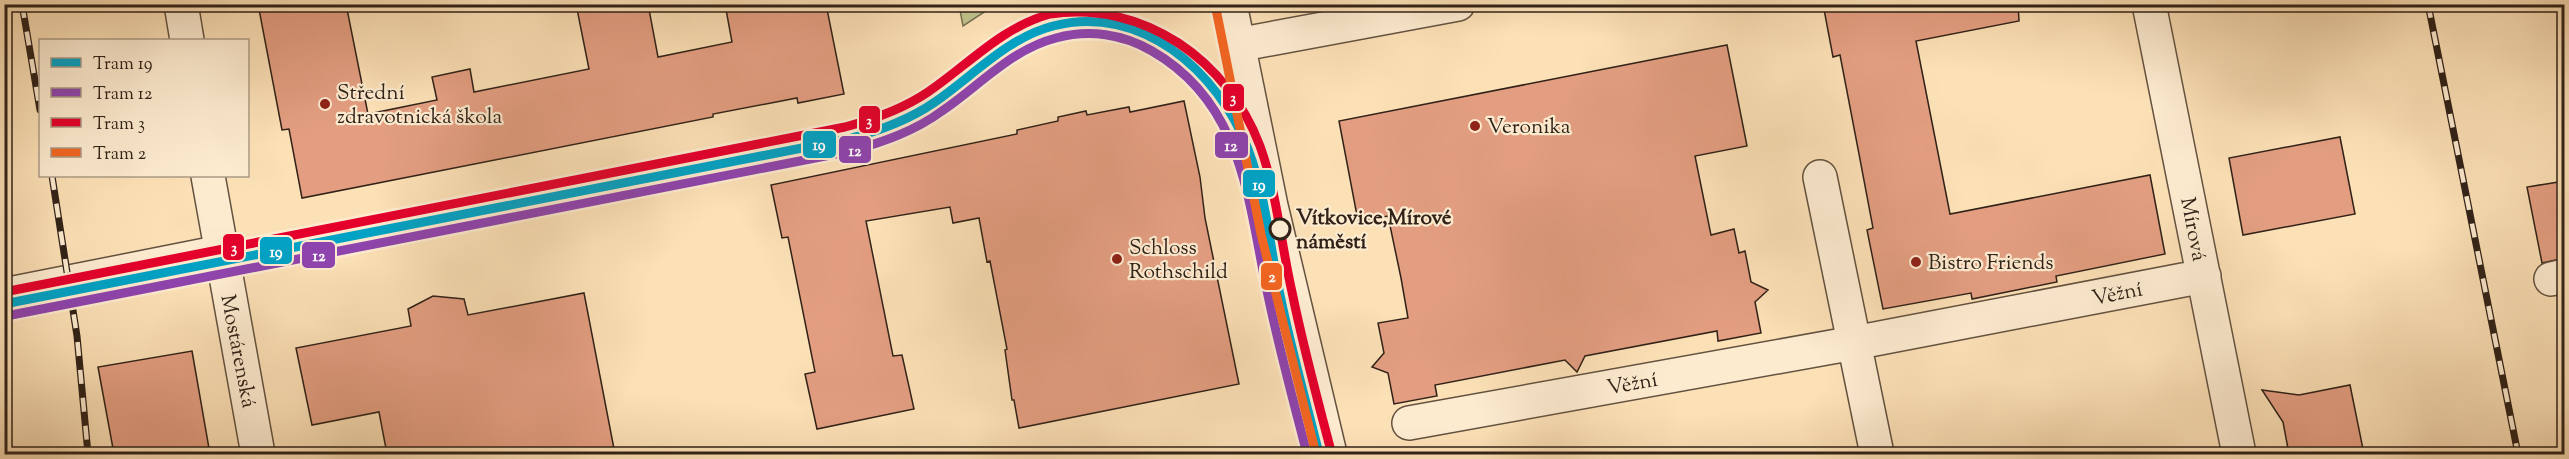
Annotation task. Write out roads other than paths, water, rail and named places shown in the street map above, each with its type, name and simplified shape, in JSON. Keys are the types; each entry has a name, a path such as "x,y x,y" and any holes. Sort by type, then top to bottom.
{"street":[{"path":"181,4 187,39"},
{"path":"1230,4 1276,227 1330,454"},
{"path":"1237,45 1458,4"},
{"name":"Mírová","path":"2149,4 2239,454"},
{"name":"Mostárenská","path":"208,177 258,454"},
{"path":"1820,177 1877,454"},
{"path":"4,294 221,252"},
{"name":"Věžní","path":"1409,423 1854,343 2204,276"}],"railway":[{"path":"22,4 39,104"},
{"path":"2428,4 2518,454"},
{"path":"52,177 77,336 88,454"}],"tram line":[{"name":"2","path":"1216,9 1261,234 1316,454"},
{"name":"3","path":"4,292 845,127 909,104 1016,28 1050,14 1085,12 1118,17 1149,27 1178,43 1204,63 1227,88 1246,115 1260,146 1271,182 1296,312 1331,451"},
{"name":"19","path":"4,304 848,139 915,114 949,92 1020,39 1053,26 1085,21 1116,25 1145,34 1172,50 1196,70 1235,120 1248,149 1259,185 1284,315 1319,454"},
{"name":"12","path":"6,316 851,151 887,140 932,118 1010,59 1040,43 1068,35 1106,35 1141,45 1183,73 1207,99 1225,129 1238,160 1248,194 1273,319 1307,454"}],"place":[{"name":"Střední zdravotnická škola","path":"325,104"},
{"name":"Veronika","path":"1475,126"},
{"name":"Vítkovice,Mírové náměstí","path":"1280,229"},
{"name":"Schloss Rothschild","path":"1117,259"},
{"name":"Bistro Friends","path":"1916,262"}]}
